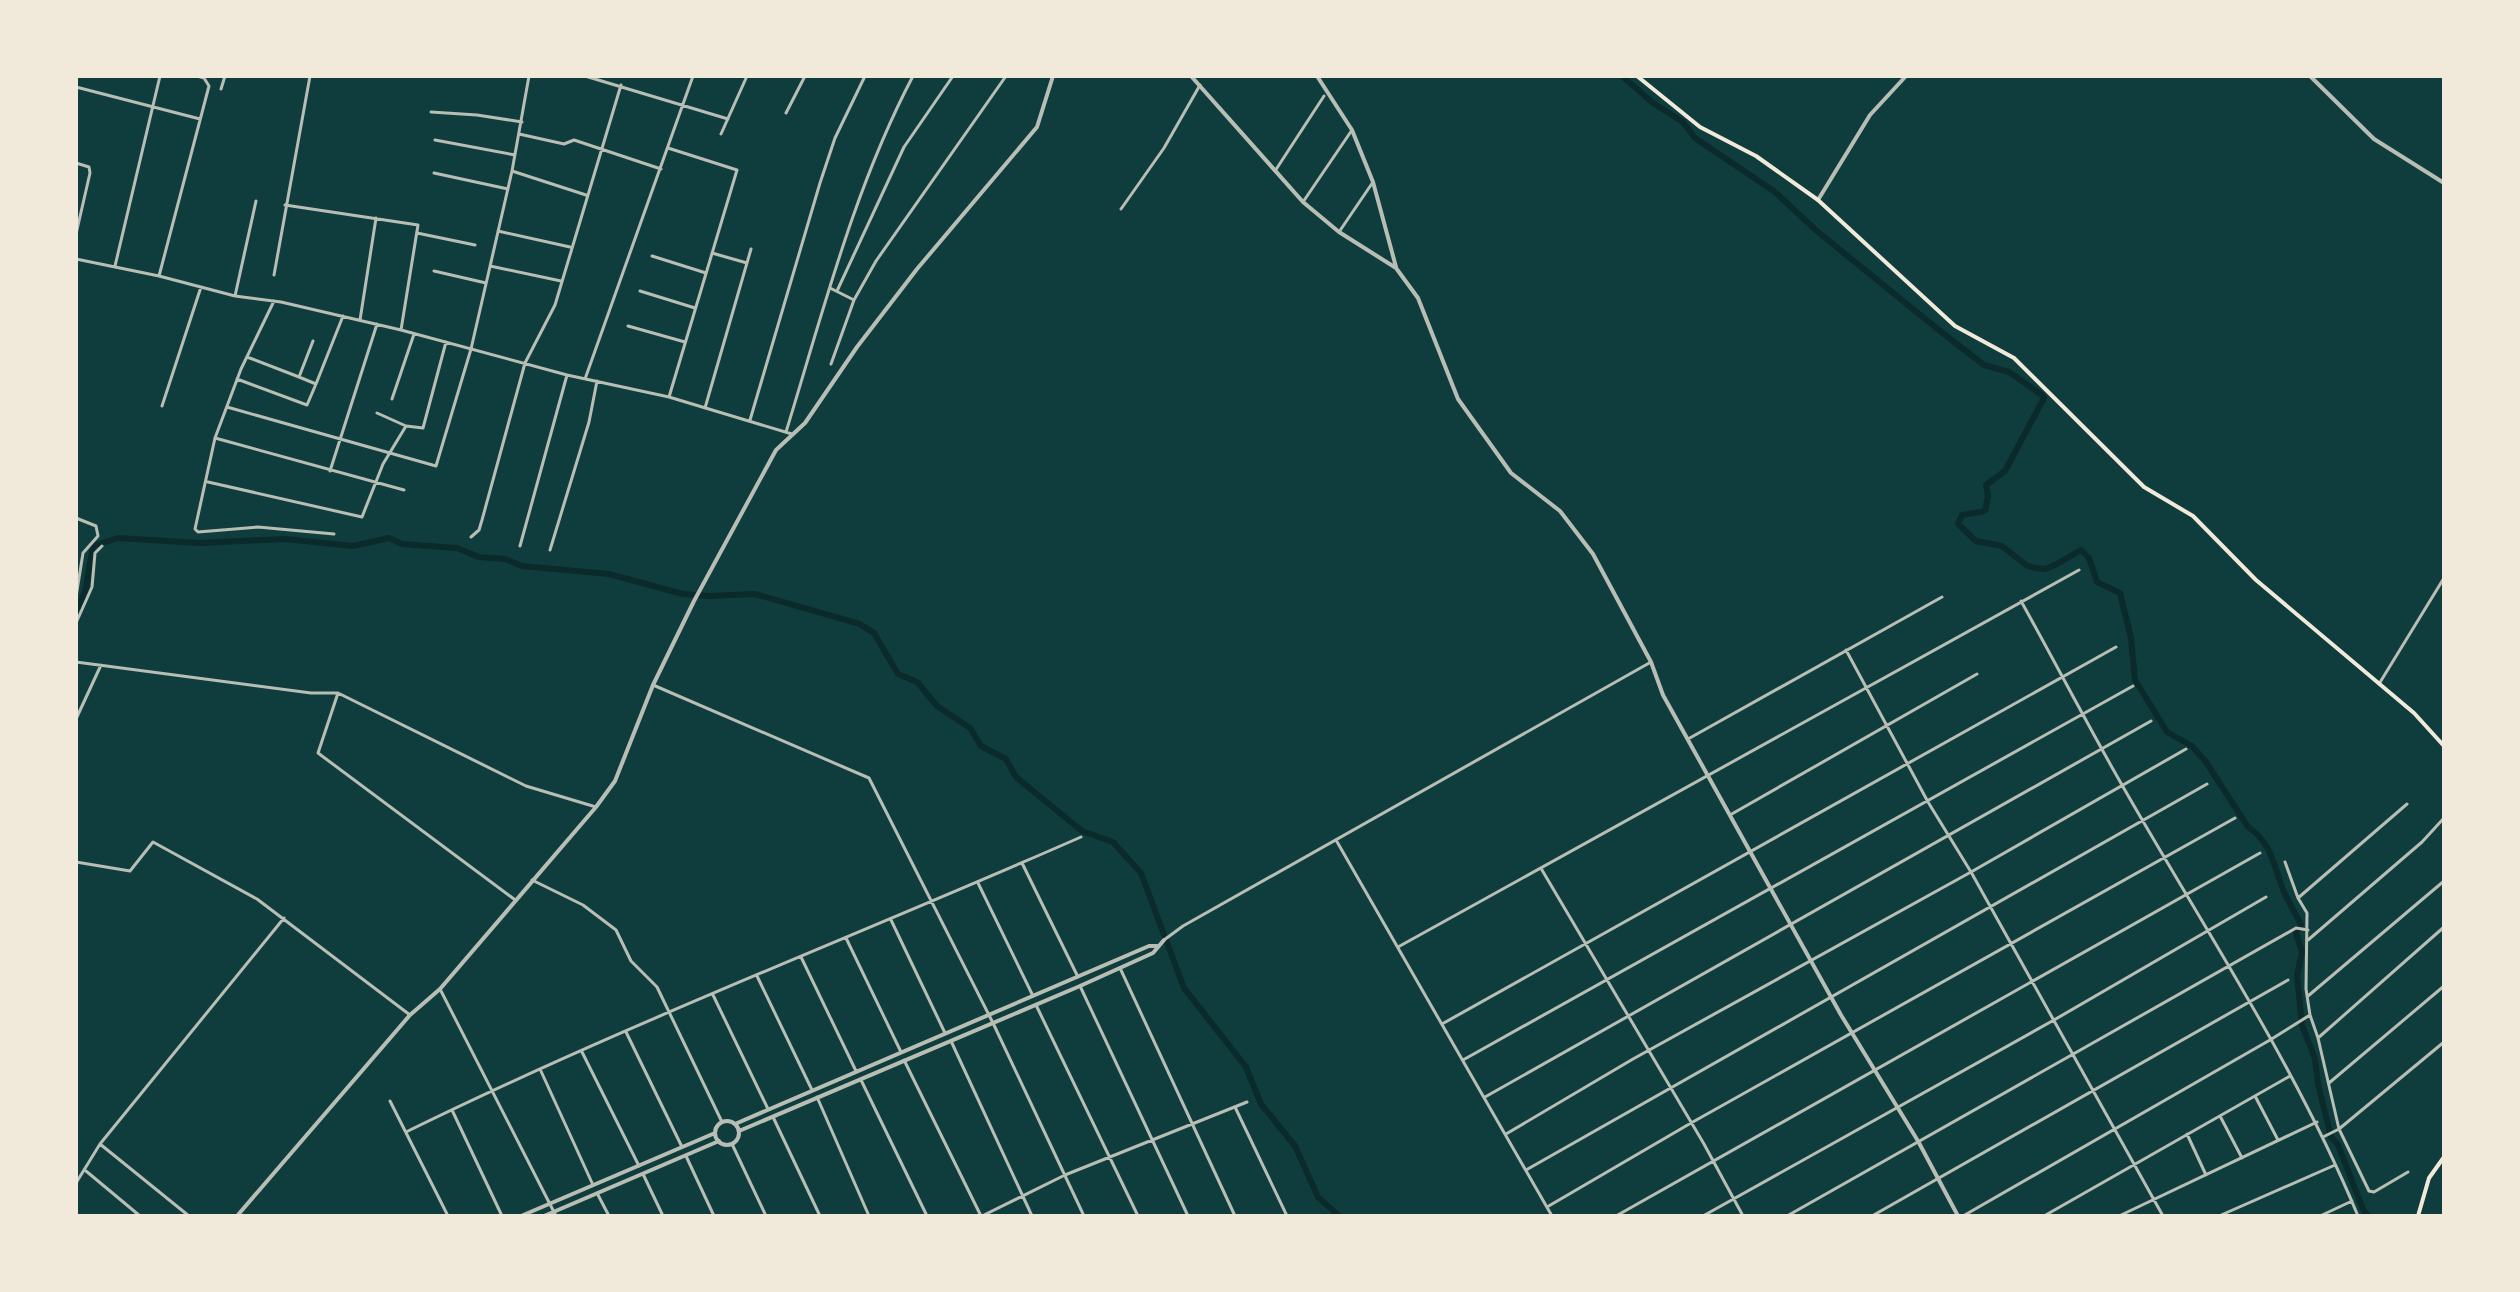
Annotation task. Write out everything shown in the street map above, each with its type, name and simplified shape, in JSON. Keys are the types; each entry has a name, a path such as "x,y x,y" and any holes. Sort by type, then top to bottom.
{"main road":[{"path":"1637,76 1700,127 1756,156 1818,201 1955,326 2014,358 2144,487 2193,516 2256,580 2414,713 2444,746"},
{"path":"2418,1215 2429,1178 2444,1157"}],"street":[{"path":"115,266 160,76"},
{"path":"159,276 209,86 204,78 197,76"},
{"path":"222,89 225,76"},
{"path":"274,275 310,76"},
{"path":"227,407 436,466 471,349 512,171 529,76"},
{"path":"585,76 728,119"},
{"path":"585,379 693,76"},
{"path":"721,134 747,76"},
{"path":"786,113 804,76"},
{"path":"750,420 819,183 835,138 865,76"},
{"path":"786,432 830,288 871,168 913,76"},
{"path":"837,291 904,147 953,76"},
{"path":"831,364 854,300 876,261 1006,76"},
{"path":"237,1215 410,1015 440,989 514,899 596,807 615,781 653,685 694,601 776,450 805,423 857,347 917,269 1036,127 1053,76"},
{"path":"1191,76 1303,202 1340,232 1396,268 1418,298 1458,399 1511,473 1560,511 1593,554 1651,662 1663,695 1851,1034 1897,1106 1958,1215"},
{"path":"1317,76 1352,130 1373,182 1396,268"},
{"path":"1818,201 1870,115 1906,76"},
{"path":"2310,76 2374,139 2444,183"},
{"path":"471,537 479,530 525,363 555,306 570,247 621,85"},
{"path":"1121,209 1164,148 1200,85"},
{"path":"76,87 200,119"},
{"path":"1275,171 1324,96"},
{"path":"431,112 477,115 522,122"},
{"path":"1303,202 1352,130"},
{"path":"519,134 564,144 574,140 661,169"},
{"path":"435,140 515,155"},
{"path":"668,148 737,170 669,397"},
{"path":"76,163 89,168 90,173 76,234"},
{"path":"512,171 586,195"},
{"path":"434,173 508,189"},
{"path":"1340,232 1373,182"},
{"path":"235,296 256,201"},
{"path":"285,205 417,225 401,330"},
{"path":"360,320 376,218"},
{"path":"498,231 570,247"},
{"path":"417,233 475,245"},
{"path":"705,408 751,249"},
{"path":"712,253 747,263"},
{"path":"652,256 706,273"},
{"path":"76,259 159,276 235,296 274,301 377,324 567,375 669,397 792,434"},
{"path":"490,266 561,281"},
{"path":"434,271 486,283"},
{"path":"162,406 201,287"},
{"path":"830,288 854,300"},
{"path":"640,291 696,308"},
{"path":"274,301 237,379 215,438 208,482 196,532 258,527 334,534"},
{"path":"237,379 307,405 343,316"},
{"path":"330,471 377,324"},
{"path":"628,326 686,342"},
{"path":"392,399 414,334"},
{"path":"299,377 313,342"},
{"path":"377,413 406,426 423,429 446,342"},
{"path":"247,357 316,384"},
{"path":"520,546 567,375"},
{"path":"550,550 589,422 597,381"},
{"path":"208,482 361,517 389,453 406,426"},
{"path":"215,438 404,490"},
{"path":"76,518 96,526 98,536 83,553 76,597"},
{"path":"76,623 92,587 95,553 102,546"},
{"path":"1398,947 2079,570"},
{"path":"2379,684 2444,578"},
{"path":"1688,740 1942,597"},
{"path":"2021,601 2122,785 2166,856 2207,930 2231,966 2248,1003 2317,1122 2358,1215"},
{"path":"1442,1024 2116,647"},
{"path":"1846,650 1907,764 2075,1054 2163,1215"},
{"path":"76,662 311,693 338,693 526,786 596,807"},
{"path":"739,1131 1154,953 1164,940 1183,926 1651,662"},
{"path":"76,719 101,666"},
{"path":"1730,815 1977,674"},
{"path":"653,685 869,778 993,1023 1084,1215"},
{"path":"1463,1060 2133,686"},
{"path":"338,693 318,753 514,899"},
{"path":"1485,1097 2151,721"},
{"path":"1506,1134 1648,1051 1971,872 2186,749"},
{"path":"1526,1170 2207,784"},
{"path":"2298,898 2407,804"},
{"path":"1547,1207 1691,1123 2235,818"},
{"path":"2308,940 2422,842 2444,818"},
{"path":"406,1132 492,1090 932,903 1080,837"},
{"path":"1336,840 1552,1215"},
{"path":"76,862 130,871 153,842 257,899 410,1015"},
{"path":"1616,1215 2260,852"},
{"path":"2285,862 2298,898 2307,913 2307,997 2339,1129 2369,1191 2374,1192 2408,1172"},
{"path":"1022,863 1078,977"},
{"path":"1541,869 1743,1215"},
{"path":"532,879 583,905 609,924 631,961 657,987 668,1014 722,1122"},
{"path":"2307,997 2444,880"},
{"path":"978,882 1033,996"},
{"path":"1703,1215 2054,1020 2266,897"},
{"path":"76,1183 100,1144 284,918"},
{"path":"891,920 945,1033"},
{"path":"2318,1038 2444,927"},
{"path":"1787,1215 2296,928 2308,930"},
{"path":"846,938 901,1052"},
{"path":"735,1124 1149,946 1158,946"},
{"path":"801,957 856,1071"},
{"path":"1119,968 1235,1215"},
{"path":"757,976 812,1090"},
{"path":"1872,1215 2288,980"},
{"path":"1080,986 1188,1215"},
{"path":"2329,1083 2444,986"},
{"path":"440,989 555,1213"},
{"path":"713,995 768,1109"},
{"path":"1036,1005 1138,1215"},
{"path":"1963,1215 2310,1015"},
{"path":"626,1032 682,1148"},
{"path":"951,1041 1032,1215"},
{"path":"2323,1137 2339,1129 2444,1042"},
{"path":"582,1051 639,1166"},
{"path":"904,1060 982,1215 1065,1175 1247,1102"},
{"path":"540,1069 593,1185"},
{"path":"2044,1215 2290,1076"},
{"path":"860,1079 927,1215"},
{"path":"2255,1096 2278,1140"},
{"path":"817,1097 870,1215"},
{"path":"390,1101 448,1215"},
{"path":"1235,1107 1287,1215"},
{"path":"452,1110 502,1215"},
{"path":"2220,1116 2242,1158"},
{"path":"773,1117 820,1215"},
{"path":"722,1122 730,1121 739,1131 738,1138 732,1144"},
{"path":"521,1215 715,1133 722,1122"},
{"path":"2119,1215 2317,1122"},
{"path":"715,1133 719,1142"},
{"path":"2187,1134 2206,1175"},
{"path":"544,1215 555,1213 719,1142 732,1144"},
{"path":"100,1144 189,1215"},
{"path":"732,1144 766,1215"},
{"path":"686,1156 714,1215"},
{"path":"2219,1215 2335,1165"},
{"path":"85,1171 140,1215"},
{"path":"643,1173 663,1215"},
{"path":"597,1193 609,1215"},
{"path":"2320,1215 2352,1201"}],"waterway":[{"path":"1622,76 1653,103 1683,122 1695,138 1775,192 1818,232 1984,365 2009,372 2044,398 2005,471 1986,485 1988,496 1985,511 1962,515 1958,524 1976,541 2002,546 2026,565 2035,568 2045,569 2081,550 2089,558 2097,582 2120,593 2131,638 2135,680 2167,732 2192,746 2206,762 2248,827 2266,846 2284,892 2301,925 2296,933 2302,952 2297,975 2302,1025 2315,1059 2318,1084 2331,1137 2338,1145 2363,1209 2368,1216"},
{"path":"76,616 86,588 93,546 118,538 200,543 285,539 353,546 389,538 402,544 457,548 479,557 505,559 522,566 609,574 683,594 709,596 755,594 860,624 874,633 898,674 917,682 937,706 970,728 981,746 1006,759 1016,777 1082,831 1113,842 1141,873 1184,988 1246,1067 1261,1104 1295,1146 1318,1197 1339,1216"}]}
